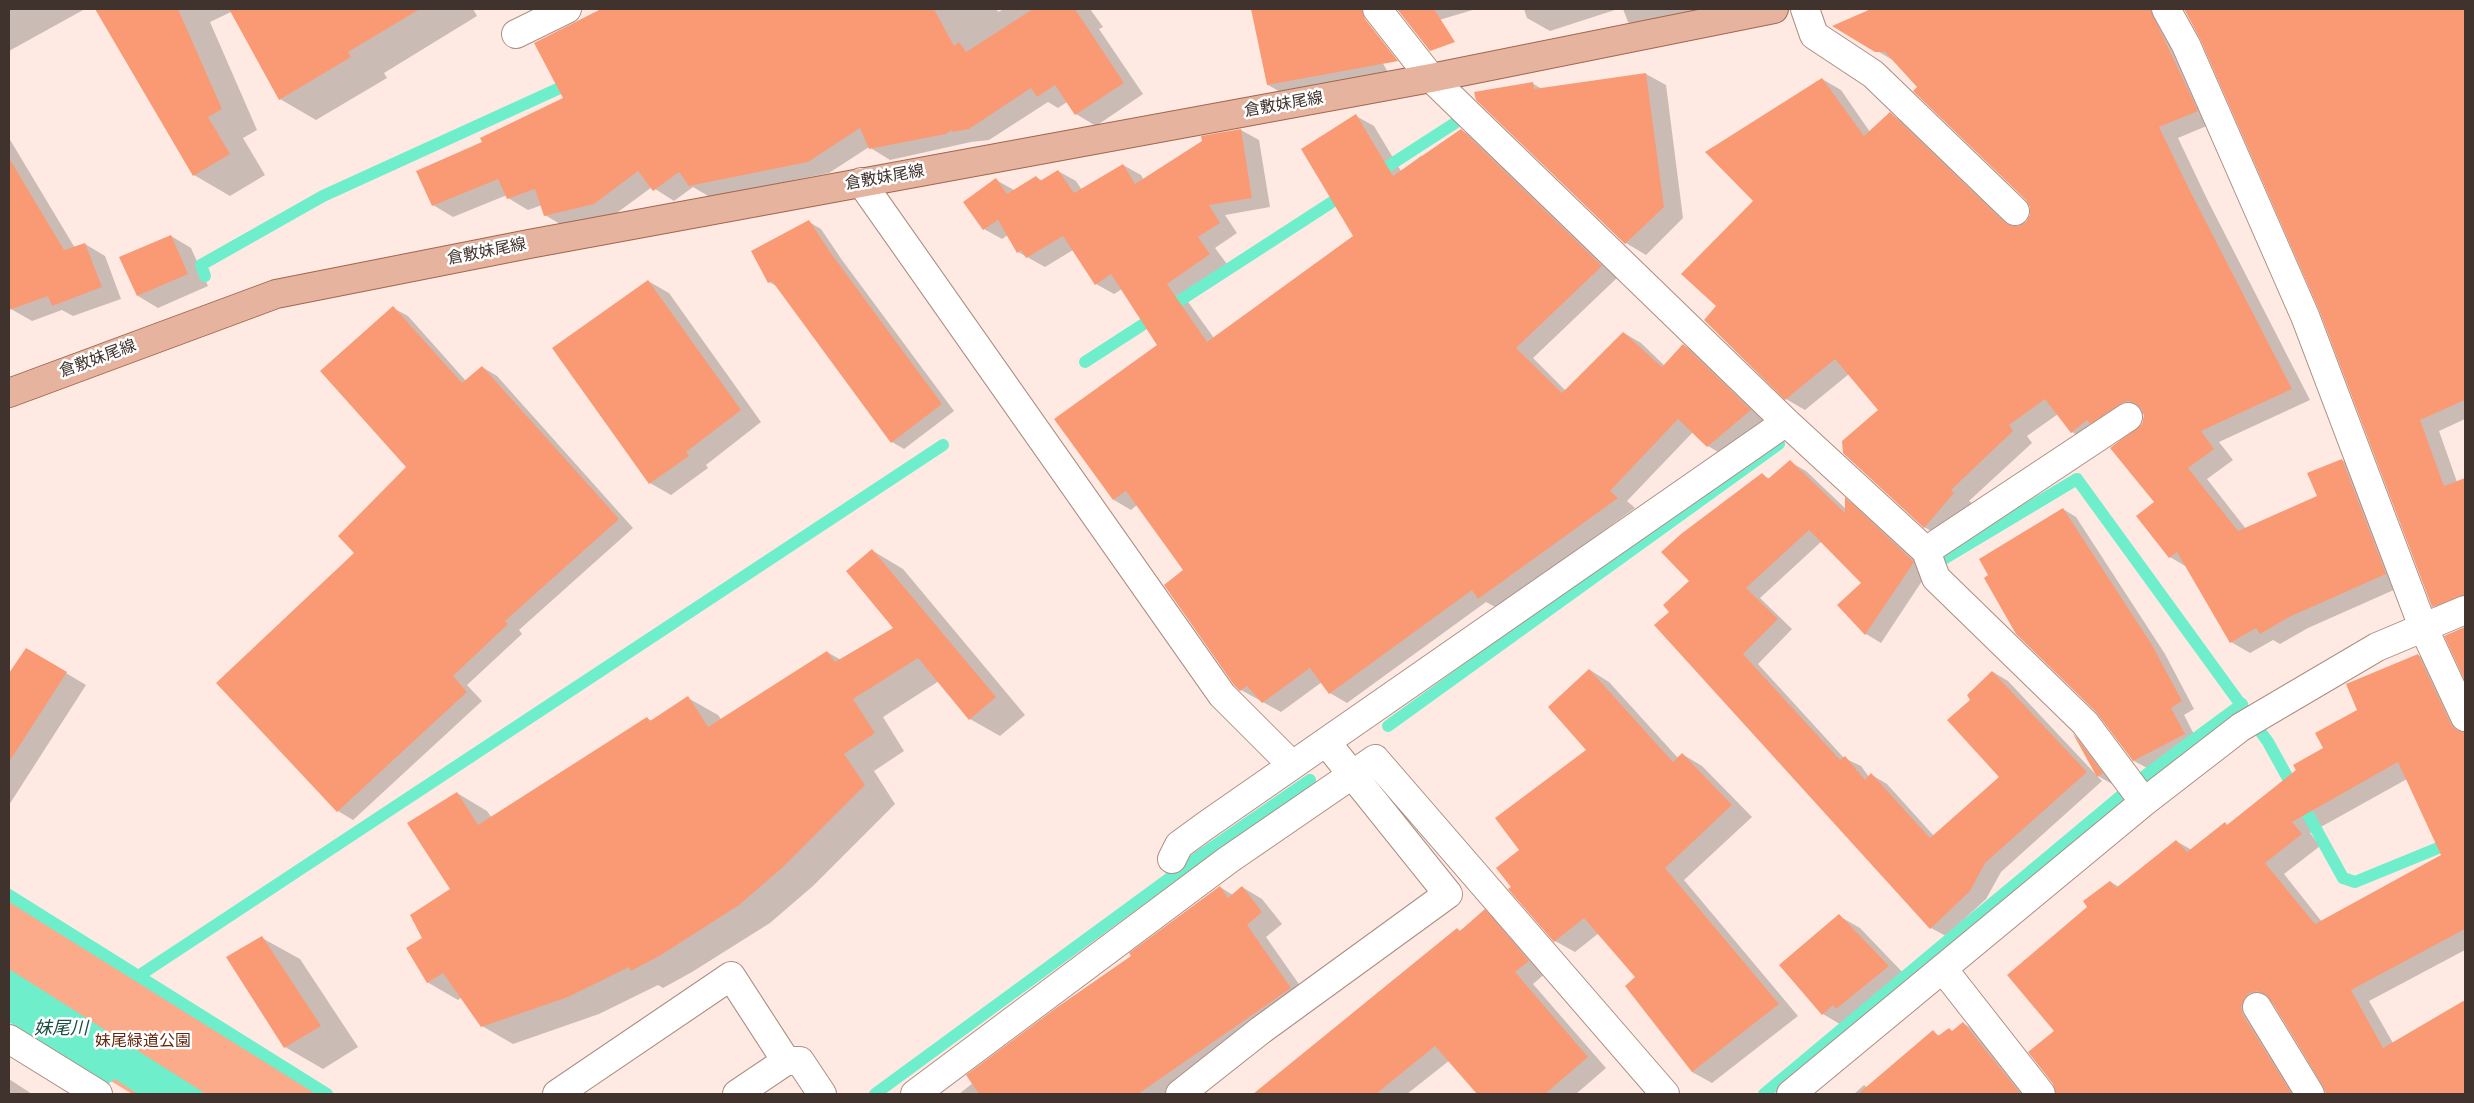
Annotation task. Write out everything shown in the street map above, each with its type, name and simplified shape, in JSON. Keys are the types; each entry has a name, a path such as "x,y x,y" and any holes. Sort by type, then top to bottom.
{"main road":[{"name":"倉敷妹尾線","path":"9,392 276,294 528,244 1431,78 1774,9"}],"street":[{"path":"516,34 567,9"},
{"path":"1377,9 1431,78 1786,422 1926,551 1936,578 2084,723 2135,790"},
{"path":"1805,9 1814,35 1873,74 2015,211"},
{"path":"2166,9 2186,45 2305,316 2423,627 2465,717"},
{"path":"861,182 1222,695 1292,765"},
{"path":"1926,551 2128,417"},
{"path":"915,1094 1217,844 1292,765 1786,422"},
{"path":"1791,1094 1943,969 2135,790 2377,647 2465,610"},
{"path":"1350,725 1375,759 1665,1094"},
{"path":"1180,1094 1261,1030 1448,894 1351,776 1326,742"},
{"path":"1172,859 1179,845 1217,844 1351,776 1375,759"},
{"path":"1943,969 2040,1094"},
{"path":"557,1094 731,976 786,1061"},
{"path":"2257,1007 2310,1094"},
{"path":"9,1039 67,1086 98,1094"},
{"path":"737,1094 786,1061 800,1061 822,1094"}],"green space":[{"name":"妹尾緑道公園","path":"9,901 318,1094 132,1094 9,1018"}],"water":[{"name":"妹尾川","path":"9,969 206,1094 138,1094 115,1079 108,1084 9,1022"}],"building":[{"path":"95,9 178,9 222,109 208,117 230,154 193,176"},
{"path":"229,9 420,9 348,52 351,57 279,100"},
{"path":"601,9 934,9 954,46 959,42 966,52 1033,9 1075,9 1124,83 1075,115 1055,85 1037,97 1031,88 969,129 952,132 951,130 946,134 869,149 860,128 808,162 689,186 679,172 653,191 638,171 594,204 544,216 535,189 507,199 498,179 432,206 416,171 482,142 480,138 563,98 534,43"},
{"path":"1251,9 1362,9 1365,19 1398,61 1267,85"},
{"path":"1397,9 1434,9 1455,42 1430,51"},
{"path":"1871,9 2150,9 2198,111 2159,127 2292,389 2201,431 2214,449 2188,468 2238,531 2317,496 2307,473 2342,459 2386,574 2289,617 2260,634 2256,628 2230,643 2177,552 2169,558 2136,516 2154,502 2110,448 2142,424 2144,416 2141,408 2135,403 2128,401 2120,404 2090,424 2087,420 2071,433 2045,399 2009,425 2013,431 1951,490 1954,493 1924,528 1843,453 1842,441 1878,410 1835,359 1785,400 1704,320 1716,306 1681,274 1753,201 1705,152 1822,78 1864,136 1890,112 2004,222 2011,226 2019,226 2026,222 2030,215 2030,207 2026,200 1913,91 1917,87 1885,52 1875,52 1832,26"},
{"path":"2184,9 2465,9 2465,400 2420,420 2444,486 2465,478 2465,595 2432,607 2319,310 2200,39"},
{"path":"1646,73 1664,207 1625,244 1476,100 1474,92 1533,82 1534,89"},
{"path":"1356,114 1393,176 1461,129 1602,266 1516,348 1562,393 1623,332 1662,367 1683,344 1751,410 1707,447 1678,419 1610,491 1618,498 1478,599 1472,590 1329,694 1310,668 1262,703 1247,686 1240,691 1234,685 1164,585 1183,570 1126,491 1113,500 1054,419 1157,345 1111,274 1095,285 1063,236 1026,258 1021,250 1017,253 998,220 983,230 963,202 996,178 1007,194 1036,176 1040,181 1058,170 1074,193 1123,164 1135,184 1202,141 1201,136 1241,129 1252,198 1209,205 1220,223 1198,237 1210,254 1167,284 1207,342 1353,236 1301,149"},
{"path":"9,158 64,250 85,243 102,287 52,306 48,296 9,310"},
{"path":"809,220 830,252 942,404 891,443 772,281 768,283 751,251"},
{"path":"171,235 188,274 137,296 119,257"},
{"path":"648,280 741,410 686,452 689,456 649,484 552,348"},
{"path":"393,306 462,383 482,366 619,519 505,621 508,624 453,676 467,692 337,812 216,683 354,553 338,536 406,467 320,371"},
{"path":"1790,460 1845,513 1845,497 1914,562 1865,635 1837,605 1861,583 1809,530 1746,588 1778,619 1743,654 1840,760 1845,756 1865,780 1871,773 1930,838 1999,777 1947,720 1970,700 1967,695 1992,671 2087,772 1985,863 1970,891 1930,929 1654,625 1669,612 1663,605 1689,581 1661,552 1681,534 1762,473 1768,479"},
{"path":"2063,508 2152,645 2182,701 2171,708 2185,734 2133,761 2096,712 2016,634 1984,578 1988,575 1979,559"},
{"path":"872,549 996,697 969,720 918,658 853,699 875,733 844,754 865,785 782,868 739,905 661,955 631,971 629,967 568,997 481,1027 443,973 427,983 406,948 422,938 410,915 450,889 407,823 457,792 478,825 647,717 650,721 688,696 708,727 827,651 835,662 893,628 846,571"},
{"path":"2465,627 2465,681 2444,636"},
{"path":"26,648 67,672 9,762 9,673"},
{"path":"2418,654 2451,724 2456,730 2465,732 2465,929 2351,990 2383,1048 2465,1000 2465,1094 2326,1094 2270,999 2265,994 2257,991 2249,993 2244,999 2241,1007 2243,1015 2292,1094 2056,1094 2053,1084 2028,1052 2054,1031 2007,975 2087,907 2083,901 2110,881 2116,888 2176,840 2187,852 2225,822 2227,825 2296,770 2293,765 2323,748 2315,733 2357,710 2346,684","holes":["2398,762 2441,855 2315,924 2265,863 2302,834 2292,822"]},
{"path":"1589,669 1673,762 1682,753 1732,805 1665,868 1779,1004 1692,1072 1625,986 1635,977 1584,918 1554,942 1508,889 1511,887 1496,868 1519,850 1495,818 1586,750 1548,707"},
{"path":"2072,732 2103,773 2097,777"},
{"path":"1220,886 1228,898 1242,886 1262,912 1247,925 1291,988 1138,1094 979,1094 966,1075 1056,1008 1131,956 1129,953"},
{"path":"1485,909 1529,961 1515,972 1588,1057 1545,1094 1477,1094 1435,1046 1376,1094 1253,1094 1457,928 1460,931"},
{"path":"1839,914 1889,966 1836,1009 1833,1005 1822,1015 1779,965"},
{"path":"262,936 321,1026 284,1048 226,957"},
{"path":"1963,1022 2021,1094 1858,1094 1933,1030 1938,1036 1949,1028 1952,1031"}],"waterway":[{"path":"205,276 201,265 323,196 573,82"},
{"path":"1373,176 1455,123"},
{"path":"1085,362 1346,193"},
{"path":"1388,726 1779,444"},
{"path":"140,975 943,445"},
{"path":"1945,558 2077,479 2268,742 2343,878 2355,882 2465,837"},
{"path":"1764,1094 2147,774 2242,704"},
{"path":"875,1094 1197,858 1310,780"},
{"path":"9,895 327,1094"}]}
